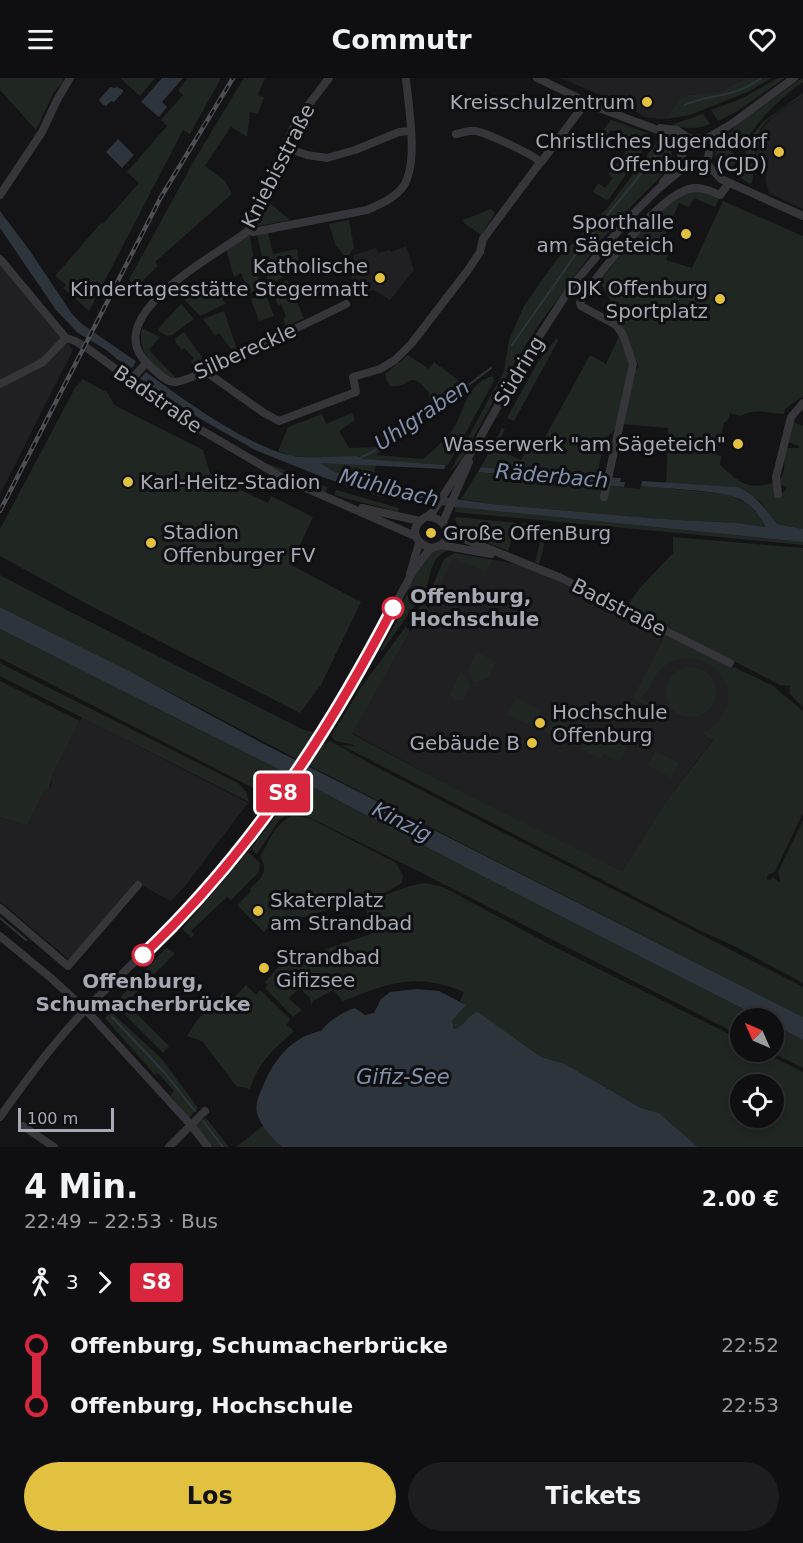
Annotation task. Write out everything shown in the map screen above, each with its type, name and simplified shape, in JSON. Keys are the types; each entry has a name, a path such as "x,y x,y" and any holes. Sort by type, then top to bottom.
{"street":[{"path":"0,195 42,132 70,78"},
{"name":"Kniebisstraße","path":"145,365 135,345 139,323 174,282 248,231 252,216 284,147 305,108 329,78"},
{"path":"248,231 254,232 352,213 383,203 402,188 408,180 412,148 405,131 406,78"},
{"path":"537,78 586,102 671,135 682,147 686,161 696,166 705,162 710,153 706,143 697,138 690,139 682,147"},
{"path":"706,143 795,78"},
{"path":"205,371 279,421 356,392 353,377 380,369 395,360 412,343 468,270 480,252 483,239 586,102"},
{"path":"651,127 677,130 690,139"},
{"path":"284,147 307,155 327,158 405,131"},
{"path":"456,134 475,131 535,157 540,162"},
{"name":"Südring","path":"443,522 477,445 520,366 571,287 608,241 657,190 670,172 686,161"},
{"path":"705,162 721,179 803,216"},
{"path":"604,497 633,364 623,335 616,325 581,306 580,303 607,266 657,209 687,189 702,187 720,195 729,183"},
{"name":"Badstraße","path":"0,259 66,338 87,348 133,378 191,424 283,478 417,539"},
{"name":"Silbereckle","path":"145,365 167,381 172,382 205,371 346,304"},
{"path":"0,384 43,362 66,338"},
{"path":"133,378 145,365"},
{"path":"778,494 776,477 791,417 803,403"},
{"name":"Südring","path":"432,513 477,445"},
{"name":"Badstraße","path":"344,504 420,521"},
{"path":"0,1117 67,1030 172,926 239,852 278,801 322,736 366,661 409,579 436,547 444,541 447,532 443,522 432,513 420,521 415,530 417,539 409,579"},
{"name":"Badstraße","path":"447,532 561,578 730,663"},
{"path":"417,539 425,547 436,547"},
{"name":"Badstraße","path":"436,547 504,556"},
{"path":"0,908 68,966 138,885"},
{"path":"0,936 86,1010 191,1125 208,1147"},
{"path":"168,1147 205,1111"},
{"path":"23,1126 54,1147"}],"shaded area":[{"path":"0,78 64,78 54,92 36,130 0,90"},
{"path":"120,78 155,78 140,96"},
{"path":"188,78 221,78 190,134 183,130 89,311 63,288 66,285 55,276 139,183 127,172 167,126 161,120 183,95 178,90"},
{"path":"244,78 265,78 258,95 264,97 258,114 250,112 247,137 231,127 205,166 225,181 232,194 155,262 158,266 135,288 129,279 195,159"},
{"name":"Kreisschulzentrum","path":"560,78 746,78 719,92 689,95 682,98 666,119 648,118"},
{"path":"746,78 771,78 748,92 690,115 666,119 681,98 719,92"},
{"path":"778,78 785,78 736,112 718,121 711,110 745,97"},
{"path":"802,78 803,82 776,104 760,121 741,150 728,135 738,124"},
{"path":"803,93 803,96 778,112 761,128 756,140 755,159 744,156 754,133 763,122"},
{"name":"Christliches Jugenddorf Offenburg (CJD)","path":"803,96 803,209 769,193 765,165 755,159 756,137 759,132 773,116"},
{"path":"703,114 710,124 691,128 671,125"},
{"path":"611,120 650,134 652,137 609,199 606,200 593,192 598,183 605,188 613,178 608,174 626,152 616,145 622,135 612,130 606,136 601,133"},
{"path":"661,140 672,149 667,170 598,244 538,326 512,367 461,460 449,473 504,371 509,340 524,306 557,259 609,206 657,142"},
{"path":"722,140 737,158 729,170 716,161 715,149"},
{"path":"742,160 755,164 750,184 736,175"},
{"name":"DJK Offenburg Sportplatz","path":"704,191 719,199 715,207 694,198 689,207 679,203 659,250 668,254 666,260 692,268 723,201 803,236 803,396 785,409 784,414 758,411 740,416 730,413 727,422 724,422 717,455 721,456 720,465 738,480 756,486 772,483 780,496 787,488 780,484 784,471 786,448 798,448 799,446 788,442 792,421 803,426 803,529 777,524 760,501 737,487 666,483 668,428 622,424 634,372 639,367 612,303 600,282 638,233 661,210 688,193"},
{"path":"267,201 290,220 255,225 263,204"},
{"path":"491,209 495,213 481,235 464,223 463,220"},
{"path":"349,220 354,248 345,257 335,244 329,224"},
{"path":"268,232 273,254 297,249 299,268 269,285 257,235"},
{"path":"246,236 250,236 255,268 262,287 249,294 241,273 234,277 226,249"},
{"name":"Katholische Kindertagesstätte Stegermatt","path":"406,246 414,270 390,300 376,291 358,289 351,285 354,255 376,248 378,253 390,250 391,252"},
{"path":"0,264 73,350 0,494"},
{"path":"214,277 225,304 200,316 182,297"},
{"path":"287,280 304,318 286,327 283,319 286,317 281,304 278,306 271,288"},
{"path":"265,293 274,316 259,321 251,299"},
{"path":"181,304 194,319 172,335 167,336 157,330"},
{"path":"224,311 237,350 233,352 219,333 215,336 203,319"},
{"path":"142,328 160,337 149,350 176,378 161,372 149,360 142,344"},
{"path":"184,332 207,364 195,367 191,362 194,358 176,343 175,338"},
{"path":"618,333 630,366 617,427 605,439 597,475 604,475 604,478 481,467 502,428 505,429 496,449 521,460 529,447 538,450 590,355 606,364 618,338"},
{"path":"557,337 558,341 514,421 507,418 538,362"},
{"path":"408,355 429,369 434,362 462,383 433,405 428,396 430,394 417,381 390,386 385,374"},
{"path":"493,376 494,381 448,465 292,456 278,451 288,427 322,414 326,424 352,413 355,420 339,431 349,448 376,447 405,428 407,432 376,455 423,459 451,432 471,392 477,385"},
{"name":"Stadion Offenburger FV","path":"83,379 108,393 114,405 203,450 210,473 222,481 268,503 271,496 313,517 291,565 361,602 321,685 300,713 89,605 0,556 0,529 75,388"},
{"path":"320,463 376,465 372,483 333,472"},
{"path":"269,464 327,487 326,492 307,486"},
{"path":"478,472 640,489 641,486 728,494 748,504 759,515 766,527 491,504 461,499"},
{"path":"336,490 399,508 398,512 334,495"},
{"path":"455,507 803,542 803,545 455,512"},
{"path":"456,517 549,526 539,564 535,562 543,531 516,527 508,551 461,532"},
{"path":"673,537 803,548 803,707 789,693 790,686 780,685 627,606 639,589 673,553"},
{"path":"442,549 449,550 442,553 434,563 424,594 421,596 408,589 429,554"},
{"name":"Hochschule Offenburg","path":"455,553 515,564 541,573 733,667 734,698 713,739 667,800 622,873 448,785 352,733 413,627 417,629 427,613"},
{"path":"455,553 492,560 486,572 453,558 430,606 426,602 444,559"},
{"path":"0,575 304,730 314,732 311,737 326,744 330,741 803,987 803,1017 0,607"},
{"path":"407,594 418,601 382,651 380,650 397,621"},
{"path":"423,603 429,609 417,629 409,622"},
{"path":"406,626 410,632 352,734 622,872 667,800 713,740 703,733 718,722 727,704 727,687 720,673 707,663 691,658 675,660 660,670 641,699 649,704 647,706 633,698 666,634 773,686 803,711 803,813 775,872 768,875 767,879 770,880 773,877 779,882 778,872 803,820 803,983 341,745 354,745 336,741 331,736 360,689"},
{"path":"0,629 284,772 741,1008 730,1008 730,1030 286,806 286,802 263,793 0,658"},
{"path":"477,652 496,662 488,678 475,683 467,670"},
{"path":"0,663 238,783 246,792 249,802 0,676"},
{"path":"686,667 696,667 709,674 716,687 716,697 709,710 696,717 686,717 677,713 670,706 666,697 666,687 670,678 677,671"},
{"path":"461,671 471,685 463,700 455,701 450,694"},
{"path":"0,681 80,721 53,774 48,792 45,790 27,826 0,817"},
{"path":"516,698 542,711 534,727 507,715"},
{"path":"82,717 248,803 171,901 135,882 71,958 67,958 0,901 0,817 27,826 45,790 48,791 51,786 53,774"},
{"path":"552,717 576,729 568,745 544,732"},
{"path":"600,729 607,731 606,735 627,744 620,761 603,753 600,759 581,749 587,734 596,738"},
{"path":"656,751 679,763 671,778 648,765"},
{"path":"281,809 291,812 279,820 257,854 251,849"},
{"path":"293,816 309,818 396,863 403,875 402,883 384,893 290,921 286,922 279,918 264,932 237,905 251,891 250,889 264,871 260,857 273,833"},
{"path":"248,852 260,863 259,872 231,900 227,897 191,931 194,935 191,937 182,929"},
{"path":"425,883 443,887 549,944 730,1034 730,1062 783,1062 803,1072 803,1147 698,1147 659,1113 641,1108 565,1064 541,1057 478,1012 460,1028 454,1029 452,1021 466,1005 460,1001 464,992 446,986 431,982 402,982 343,1001 333,990 313,1001 312,1005 310,998 301,989 289,999 302,1010 293,1017 265,988 268,985 265,982 290,954 296,959 371,934 365,903"},
{"path":"166,948 175,953 126,1003 128,1005 121,1011 113,1005"},
{"path":"246,985 256,995 260,990 290,1019 287,1025 294,1031 262,1063 250,1089 236,1086 202,1041 187,1036 197,1020 224,992 232,1000"},
{"path":"130,1007 169,1046 163,1053 124,1014"},
{"path":"111,1012 162,1059 198,1108 189,1118 170,1095 174,1091 158,1073 155,1075 105,1018"},
{"path":"784,1030 803,1040 803,1068 784,1058"},
{"path":"206,1118 229,1147 213,1147 195,1125"},
{"path":"264,1125 282,1147 236,1147"}],"water":[{"path":"162,78 183,78 162,102 167,107 159,117 141,102"},
{"path":"110,87 117,87 123,92 114,102 111,101 106,106 99,100"},
{"path":"118,139 134,155 122,168 106,152"},
{"path":"0,211 72,314 82,324 136,361 133,367 129,369 105,349 78,333 56,310 0,228"},
{"name":"Mühlbach","path":"146,372 216,421 276,451 301,457 357,456 362,459 446,465 444,469 320,463 334,472 407,492 491,504 766,527 752,508 744,501 732,496 641,486 642,481 737,487 755,498 777,524 803,529 803,542 455,507 378,496 255,450 199,418 140,379"},
{"name":"Räderbach","path":"481,467 568,476 621,478 620,482 625,482 624,487 478,472"},
{"name":"Kinzig","path":"0,607 133,673 262,743 803,1017 803,1040 784,1030 784,1008 741,1008 284,772 0,629"},
{"name":"Gifiz-See","path":"417,989 439,991 466,1005 452,1021 454,1029 478,1012 541,1057 565,1064 641,1108 659,1113 698,1147 282,1147 264,1127 257,1110 262,1089 278,1059 301,1038 321,1031 332,1020 346,1012 355,1008 365,1015 374,1013 381,999 390,992"}],"waterway":[{"name":"Uhlgraben","path":"685,105 742,89 761,78"},
{"name":"Uhlgraben","path":"512,345 576,254 657,154"},
{"name":"Uhlgraben","path":"360,458 411,428 491,368"},
{"path":"0,918 26,940"},
{"path":"112,1017 164,1072 195,1111"},
{"path":"203,1121 223,1147"}],"railway":[{"path":"0,511 161,197 233,78"}],"bus line":[{"name":"S8","path":"143,955 208,889 278,801 322,736 366,661 393,608"}],"place":[{"name":"Kreisschulzentrum","path":"647,102"},
{"name":"Christliches Jugenddorf Offenburg (CJD)","path":"779,152"},
{"name":"Sporthalle am Sägeteich","path":"686,234"},
{"name":"Katholische Kindertagesstätte Stegermatt","path":"380,278"},
{"name":"DJK Offenburg Sportplatz","path":"720,299"},
{"name":"Wasserwerk \"am Sägeteich\"","path":"738,444"},
{"name":"Karl-Heitz-Stadion","path":"128,482"},
{"name":"Große OffenBurg","path":"431,533"},
{"name":"Stadion Offenburger FV","path":"151,543"},
{"name":"Offenburg, Hochschule","path":"393,608"},
{"name":"Hochschule Offenburg","path":"540,723"},
{"name":"Gebäude B","path":"532,743"},
{"name":"Skaterplatz am Strandbad","path":"258,911"},
{"name":"Offenburg, Schumacherbrücke","path":"143,955"},
{"name":"Strandbad Gifizsee","path":"264,968"}]}
